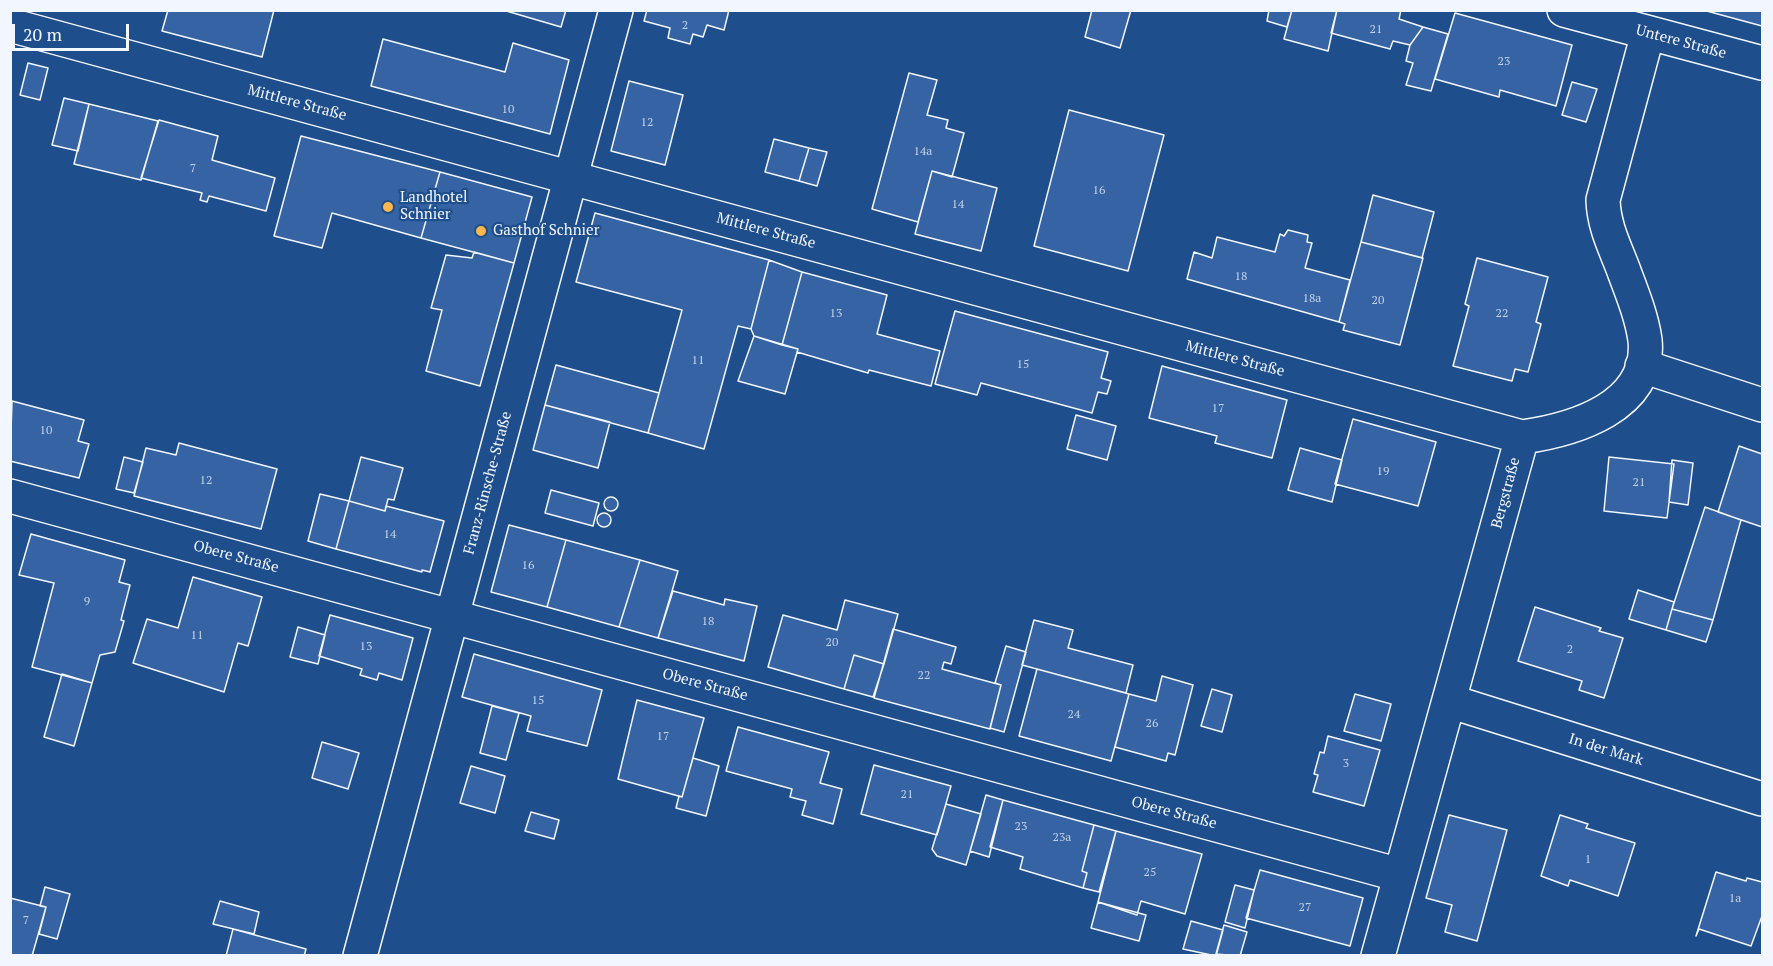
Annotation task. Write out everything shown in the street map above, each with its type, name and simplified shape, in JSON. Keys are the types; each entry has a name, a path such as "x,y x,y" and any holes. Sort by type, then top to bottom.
{"street":[{"name":"Franz-Rinsche-Straße","path":"360,956 616,10"},
{"name":"Untere Straße","path":"1564,10 1644,25 1762,63"},
{"name":"Mittlere Straße","path":"10,25 1522,437"},
{"name":"Bergstraße","path":"1378,956 1522,437 1557,432 1610,409 1627,395 1642,366 1645,340 1641,322 1606,228 1603,200 1644,25"},
{"path":"1642,366 1762,405"},
{"name":"Obere Straße","path":"10,496 1400,875"},
{"name":"In der Mark","path":"1449,701 1762,799"}],"building":[{"path":"168,10 274,10 262,57 162,31"},
{"path":"503,10 566,10 561,27"},
{"path":"647,10 729,10 724,30 707,25 703,37 693,34 690,44 668,38 670,28 644,21"},
{"path":"1092,10 1131,10 1120,48 1085,37"},
{"path":"1269,10 1292,10 1287,27 1267,21"},
{"path":"1292,10 1337,10 1328,51 1284,39"},
{"path":"1337,10 1401,10 1399,19 1423,27 1410,45 1393,41 1390,49 1331,33"},
{"path":"1703,10 1762,10 1762,26"},
{"path":"1455,13 1572,45 1556,106 1500,90 1499,97 1435,79"},
{"path":"1423,27 1448,34 1431,91 1406,85 1413,63 1406,61 1410,45"},
{"path":"383,39 505,72 513,43 569,60 550,134 371,86"},
{"path":"28,63 48,68 40,100 20,95"},
{"path":"909,73 937,80 927,115 948,120 946,128 964,133 952,177 932,171 918,222 872,209"},
{"path":"629,81 683,95 665,165 611,151"},
{"path":"1572,82 1597,89 1586,122 1562,115"},
{"path":"64,98 89,104 78,151 52,145"},
{"path":"89,104 158,121 141,180 74,164"},
{"path":"1069,110 1164,135 1128,271 1034,246"},
{"path":"159,120 218,136 212,160 275,178 266,211 209,196 207,202 200,200 202,193 141,178"},
{"path":"301,136 440,172 421,238 332,213 322,248 274,236"},
{"path":"774,139 809,148 799,181 765,172"},
{"path":"809,148 827,152 817,186 799,181"},
{"path":"932,171 997,188 981,251 915,234"},
{"path":"440,172 532,197 514,263 421,238"},
{"path":"1373,195 1434,212 1422,258 1361,242"},
{"path":"595,213 769,260 751,329 738,326 704,449 648,433 682,310 576,282"},
{"path":"1288,230 1308,235 1307,242 1312,243 1305,268 1350,280 1339,322 1187,279 1194,252 1212,258 1217,237 1275,252 1280,234 1284,236"},
{"path":"1361,242 1423,258 1400,345 1343,330 1345,324 1339,322"},
{"path":"474,252 514,263 480,386 426,371 442,310 431,308 446,255 472,258"},
{"path":"1477,258 1548,277 1536,322 1541,324 1528,372 1515,369 1512,381 1453,366 1469,306 1465,304"},
{"path":"769,260 802,272 782,345 754,336 751,329"},
{"path":"802,272 887,295 877,334 940,351 931,386 869,370 868,373 797,352 798,349 782,345"},
{"path":"955,311 1108,352 1101,378 1111,381 1107,394 1098,392 1092,413 981,383 977,395 935,384"},
{"path":"754,336 798,349 785,394 738,381"},
{"path":"556,365 659,393 648,433 545,405"},
{"path":"1162,366 1287,400 1272,458 1215,443 1217,436 1149,418"},
{"path":"12,401 84,420 78,441 89,444 79,478 10,461"},
{"path":"545,405 610,422 598,468 533,450"},
{"path":"1076,415 1116,426 1107,460 1067,449"},
{"path":"1353,419 1436,442 1418,506 1335,484"},
{"path":"179,443 277,469 261,529 134,496 146,448 176,455"},
{"path":"1739,446 1762,454 1762,527 1718,512"},
{"path":"1300,448 1342,460 1332,502 1288,490"},
{"path":"124,457 143,462 134,493 116,489"},
{"path":"361,457 403,468 394,500 388,499 385,511 349,501"},
{"path":"1609,457 1674,464 1667,518 1604,511"},
{"path":"1672,460 1693,463 1688,505 1669,502"},
{"path":"551,490 599,503 593,526 545,513"},
{"path":"320,494 349,501 336,549 308,541"},
{"path":"611,497 616,499 618,504 616,509 611,511 606,509 604,504 606,499"},
{"path":"349,501 385,511 386,506 444,521 430,572 422,570 422,572 336,549"},
{"path":"1705,507 1741,520 1713,620 1672,609"},
{"path":"601,513 607,513 611,520 607,527 601,527 597,523 597,517"},
{"path":"509,525 566,540 547,607 491,592"},
{"path":"31,534 125,560 119,582 130,585 121,620 124,621 115,652 100,655 92,683 32,667 54,583 19,575"},
{"path":"566,540 640,560 619,627 547,607"},
{"path":"640,560 678,571 658,638 619,627"},
{"path":"193,577 262,597 248,646 238,643 224,692 133,663 147,619 178,628"},
{"path":"1638,590 1674,602 1666,630 1629,619"},
{"path":"673,591 724,605 725,599 757,606 744,661 658,638"},
{"path":"845,600 898,614 884,664 854,655 844,689 768,667 783,615 837,630"},
{"path":"1535,607 1601,628 1599,631 1623,638 1604,698 1579,690 1582,681 1518,661"},
{"path":"1672,609 1713,620 1706,642 1666,630"},
{"path":"330,615 413,638 402,680 379,673 377,680 360,675 362,669 319,656"},
{"path":"1034,620 1073,630 1068,648 1133,665 1126,693 1022,665"},
{"path":"298,627 325,635 318,664 290,657"},
{"path":"893,629 956,647 951,664 944,662 942,669 1001,685 990,729 874,698"},
{"path":"1006,646 1026,652 1004,732 990,728 1001,685 995,683"},
{"path":"474,654 602,690 587,746 527,731 531,716 462,697"},
{"path":"854,655 884,664 873,697 844,689"},
{"path":"1037,669 1129,694 1111,761 1019,736"},
{"path":"62,674 92,683 74,746 44,737"},
{"path":"1162,676 1193,685 1175,755 1168,753 1166,761 1115,747 1129,694 1156,701"},
{"path":"1212,689 1232,695 1222,732 1201,726"},
{"path":"1355,694 1391,704 1381,741 1344,731"},
{"path":"637,700 704,718 682,797 618,779"},
{"path":"492,706 519,713 506,760 480,753"},
{"path":"738,727 829,752 820,783 842,789 833,824 802,815 806,801 790,797 792,789 726,771"},
{"path":"1328,736 1380,750 1364,806 1313,792 1318,775 1314,774 1320,752 1324,753"},
{"path":"322,742 359,753 348,789 312,778"},
{"path":"693,758 719,766 706,816 676,808 679,796 682,797"},
{"path":"874,765 951,786 937,835 861,814"},
{"path":"471,766 505,776 495,813 460,803"},
{"path":"986,795 1003,800 989,857 970,851"},
{"path":"1003,800 1094,825 1082,871 1087,873 1083,888 1020,869 1023,857 990,847"},
{"path":"946,804 981,814 966,865 937,856 932,849"},
{"path":"531,812 559,820 554,839 525,831"},
{"path":"1449,815 1507,830 1477,941 1445,932 1452,905 1426,898"},
{"path":"1560,815 1588,824 1586,828 1635,843 1618,896 1570,880 1568,886 1541,876"},
{"path":"1094,825 1116,831 1099,892 1083,888 1087,873 1082,871"},
{"path":"1116,831 1202,854 1185,914 1141,901 1137,915 1098,902"},
{"path":"1260,870 1363,898 1350,946 1246,918"},
{"path":"1716,872 1746,881 1747,878 1762,882 1762,916 1751,946 1699,929 1696,936"},
{"path":"1235,885 1254,890 1245,928 1225,922"},
{"path":"45,887 70,894 57,939 39,934 46,907 40,906"},
{"path":"10,898 46,907 32,956 10,956"},
{"path":"220,901 259,912 254,934 213,924"},
{"path":"1098,902 1146,915 1139,941 1091,928"},
{"path":"1191,921 1223,930 1216,956 1183,949"},
{"path":"1224,925 1247,932 1240,956 1216,954"},
{"path":"233,929 306,949 304,956 226,956"}],"place":[{"name":"Landhotel Schnier","path":"388,207"},
{"name":"Gasthof Schnier","path":"481,231"}]}
